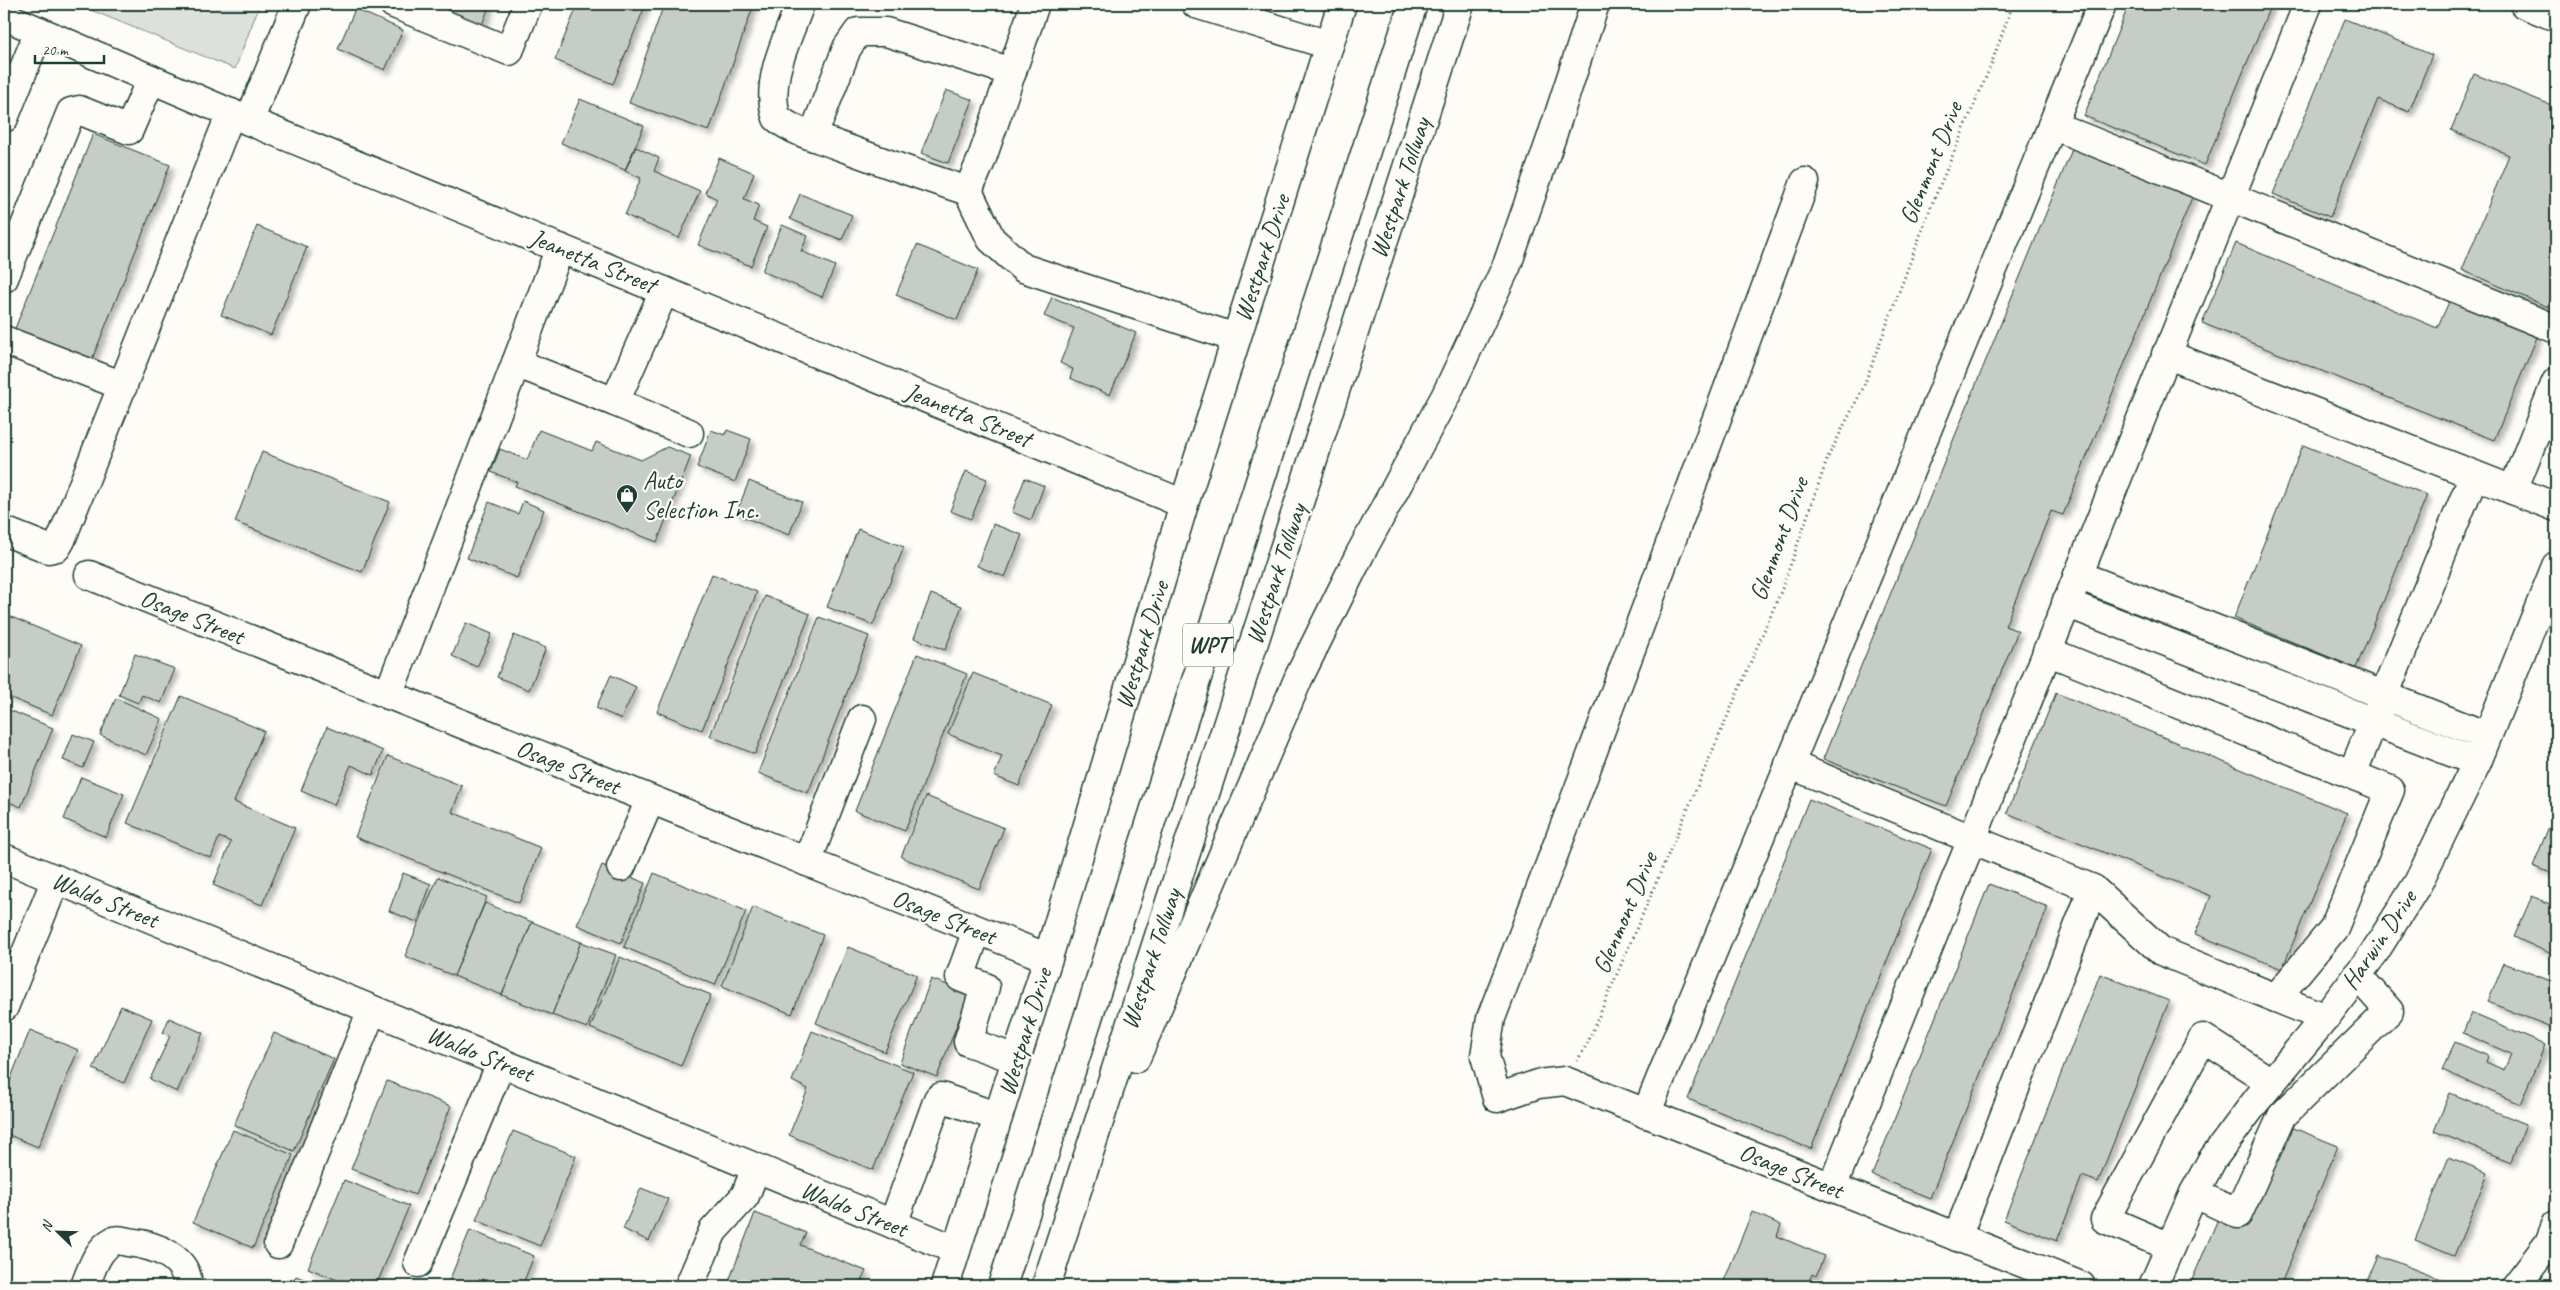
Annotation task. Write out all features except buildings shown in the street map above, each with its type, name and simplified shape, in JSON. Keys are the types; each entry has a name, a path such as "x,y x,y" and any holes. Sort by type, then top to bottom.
{"main road":[{"path":"4,531 49,549 57,546 123,386 240,117 297,4"},
{"path":"394,4 509,51 528,4"},
{"path":"800,4 776,71 773,108 777,118 786,126 942,184 968,191"},
{"path":"1035,4 981,161 968,191 990,239 1023,268 1236,338"},
{"path":"1196,4 1329,45"},
{"name":"Westpark Drive","path":"945,1286 1048,958 1184,504 1342,4"},
{"name":"Westpark Tollway","path":"1002,1286 1413,4"},
{"name":"Westpark Tollway","path":"1046,1286 1460,4"},
{"path":"1066,1221 1298,677 1360,554 1446,395 1507,265 1551,139 1594,4"},
{"path":"1646,1114 2102,4"},
{"path":"1832,1187 2308,4"},
{"path":"2524,4 2556,17"},
{"name":"Jeanetta Street","path":"4,16 240,117 1184,504"},
{"path":"4,118 12,75 39,31"},
{"path":"813,136 847,48 858,32 886,32 1012,72"},
{"path":"4,278 71,112 79,110 129,130 152,79"},
{"path":"2052,125 2230,195 2556,329"},
{"name":"Osage Street","path":"1805,182 1578,791 1491,1018 1485,1056 1497,1098 1538,1084 1565,1082 1832,1187 2073,1285"},
{"path":"388,695 560,248"},
{"path":"615,402 664,290"},
{"path":"4,340 123,386"},
{"path":"2166,354 2556,507"},
{"path":"516,363 689,433"},
{"path":"2513,490 2556,382"},
{"path":"2352,774 2474,475"},
{"name":"Harwin Drive","path":"2153,1286 2194,1193 2212,1160 2374,953 2418,883 2477,762 2556,566"},
{"name":"Osage Street","path":"89,575 1048,958"},
{"path":"2078,575 2487,736"},
{"path":"2066,603 2477,762"},
{"path":"2047,651 2390,790 2334,928 2276,998"},
{"path":"807,862 862,719"},
{"path":"1789,764 1973,838 2093,889 2161,952 2325,1018"},
{"path":"621,867 650,800"},
{"name":"Waldo Street","path":"4,858 956,1250"},
{"path":"4,1007 56,879"},
{"path":"1957,1237 2093,889"},
{"path":"977,930 960,978 986,987 968,1042 1016,1059"},
{"path":"2194,1193 2238,1214 2282,1116 2389,1011 2357,975"},
{"path":"278,1244 372,1010"},
{"path":"2170,1247 2105,1219 2203,1038 2306,1093"},
{"path":"418,1263 500,1063"},
{"path":"892,1224 938,1099 942,1097 998,1117"},
{"path":"2233,1132 2266,1153"},
{"path":"689,1286 713,1232 745,1196 756,1168"},
{"path":"2516,1286 2554,1238"},
{"path":"85,1286 105,1246 116,1240 146,1244 161,1250 181,1265 188,1276 188,1286"}],"path":[{"name":"Glenmont Drive","path":"1565,1082 1587,1044 1778,598 1828,457 1862,388 1932,204 1989,70 2013,4"}],"shaded area":[{"path":"76,4 260,4 235,69"}],"place":[{"name":"Auto Selection Inc.","path":"627,514"}]}
